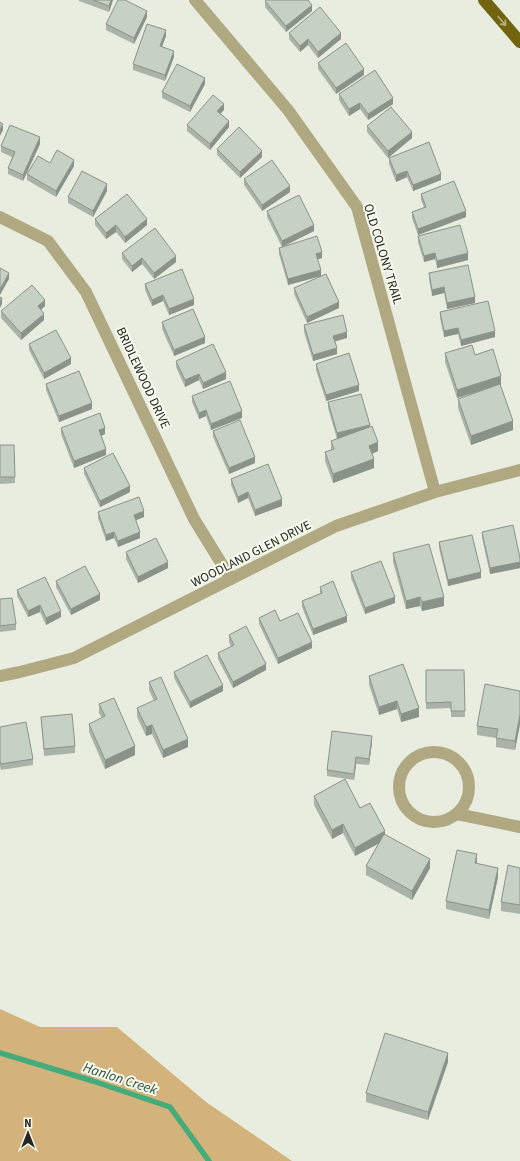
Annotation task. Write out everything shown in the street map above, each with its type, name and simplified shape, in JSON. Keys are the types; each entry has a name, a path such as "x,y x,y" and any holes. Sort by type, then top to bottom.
{"highway":[{"path":"484,0 520,42"}],"street":[{"name":"OLD COLONY TRAIL","path":"195,0 288,110 357,208 435,492"},
{"name":"BRIDLEWOOD DRIVE","path":"0,217 48,241 86,292 194,519 231,579"},
{"name":"WOODLAND GLEN DRIVE","path":"0,676 74,658 336,526 435,492 520,470"},
{"path":"440,751 457,759 465,768 469,780 470,791 466,802 457,814 444,821 432,822 409,813 402,803 398,787 401,773 406,764 415,756 427,752 440,751"},
{"path":"457,814 520,827"}],"shaded area":[{"path":"0,1009 40,1027 117,1027 206,1102 292,1161 0,1161"}],"building":[{"path":"93,0 111,0 109,6"},
{"path":"118,0 125,0 147,11 134,38 106,24"},
{"path":"308,0 312,5 286,26 265,1"},
{"path":"320,7 341,33 318,52 308,39 300,46 289,33"},
{"path":"147,24 166,30 160,46 174,51 165,75 133,64"},
{"path":"346,43 364,69 336,88 318,63"},
{"path":"177,64 205,78 190,106 162,92"},
{"path":"375,70 393,98 368,114 360,103 349,109 339,94"},
{"path":"213,95 224,104 217,111 229,121 210,144 187,125"},
{"path":"391,107 412,132 388,151 367,126"},
{"path":"0,122 3,124 0,130"},
{"path":"10,125 40,137 23,175 8,168 15,152 1,146"},
{"path":"239,127 262,151 240,172 217,149"},
{"path":"429,142 441,174 413,185 407,171 396,175 389,158"},
{"path":"57,150 74,160 56,191 27,174 38,156 50,163"},
{"path":"272,160 290,186 262,205 244,179"},
{"path":"82,171 107,184 93,211 68,197"},
{"path":"454,181 466,211 418,229 412,212 426,207 421,194"},
{"path":"127,194 147,219 125,237 116,225 106,233 95,219"},
{"path":"299,195 314,225 282,241 267,211"},
{"path":"460,225 468,253 437,261 435,253 424,256 418,236"},
{"path":"155,228 176,256 154,273 142,258 132,266 122,253"},
{"path":"317,236 322,252 316,254 321,270 288,279 279,248"},
{"path":"468,265 475,297 447,303 444,287 432,290 429,273"},
{"path":"0,268 9,273 0,289"},
{"path":"182,269 194,299 169,309 163,295 152,300 145,284"},
{"path":"326,274 339,302 307,317 294,288"},
{"path":"32,285 45,300 38,306 44,314 21,333 1,311"},
{"path":"488,301 495,331 461,340 458,328 444,331 440,312"},
{"path":"193,309 205,337 174,350 162,322"},
{"path":"343,315 347,332 333,336 337,348 313,355 304,325"},
{"path":"56,330 71,358 44,373 29,344"},
{"path":"213,344 226,372 203,383 199,374 185,380 176,361"},
{"path":"472,345 475,355 493,349 501,376 457,390 445,353"},
{"path":"349,353 359,385 326,395 316,364"},
{"path":"79,371 92,403 59,416 46,384"},
{"path":"230,381 242,411 211,424 206,410 199,413 192,396"},
{"path":"500,384 513,421 471,436 458,399"},
{"path":"361,394 370,425 337,433 328,402"},
{"path":"100,413 105,428 99,430 106,449 74,461 61,428"},
{"path":"240,420 255,457 229,468 213,431"},
{"path":"372,426 378,442 369,446 374,459 333,474 325,452 334,449 331,441"},
{"path":"0,445 14,445 15,477 0,477"},
{"path":"113,453 130,486 100,501 84,468"},
{"path":"268,464 282,499 255,510 248,492 238,497 231,479"},
{"path":"139,497 144,511 134,515 140,532 118,541 114,532 106,535 98,512"},
{"path":"513,525 520,562 490,568 482,532"},
{"path":"472,535 481,572 448,580 439,542"},
{"path":"156,538 168,562 138,577 126,552"},
{"path":"429,544 444,597 422,602 420,597 406,601 393,553"},
{"path":"381,561 395,597 365,608 351,572"},
{"path":"85,566 100,594 71,609 56,581"},
{"path":"45,577 61,611 46,618 40,605 28,611 17,590"},
{"path":"333,581 347,616 313,629 302,601 322,593 320,587"},
{"path":"12,598 16,624 0,626 0,599"},
{"path":"275,610 280,621 298,613 312,642 278,658 259,618"},
{"path":"246,626 266,664 233,682 218,653 234,645 229,635"},
{"path":"207,655 223,685 190,702 174,672"},
{"path":"403,664 419,708 401,714 397,701 379,707 369,676"},
{"path":"426,670 464,670 465,711 451,711 451,702 426,703"},
{"path":"161,677 188,739 163,750 152,725 146,727 137,708 157,699 149,682"},
{"path":"485,684 520,691 520,715 515,741 496,738 498,729 477,726"},
{"path":"114,698 135,746 105,760 89,724 105,716 99,704"},
{"path":"72,714 75,746 44,749 41,717"},
{"path":"26,722 33,759 1,764 0,727"},
{"path":"332,731 372,736 369,759 356,757 354,774 327,770"},
{"path":"345,779 360,808 370,803 385,831 355,848 343,824 332,830 314,796"},
{"path":"384,834 430,859 412,891 366,866"},
{"path":"457,850 477,854 475,863 498,868 489,910 446,901"},
{"path":"508,865 520,868 520,905 501,902"},
{"path":"385,1033 448,1053 428,1112 366,1093"}],"waterway":[{"name":"Hanlon Creek","path":"0,1053 93,1081 170,1107 209,1161"}]}
